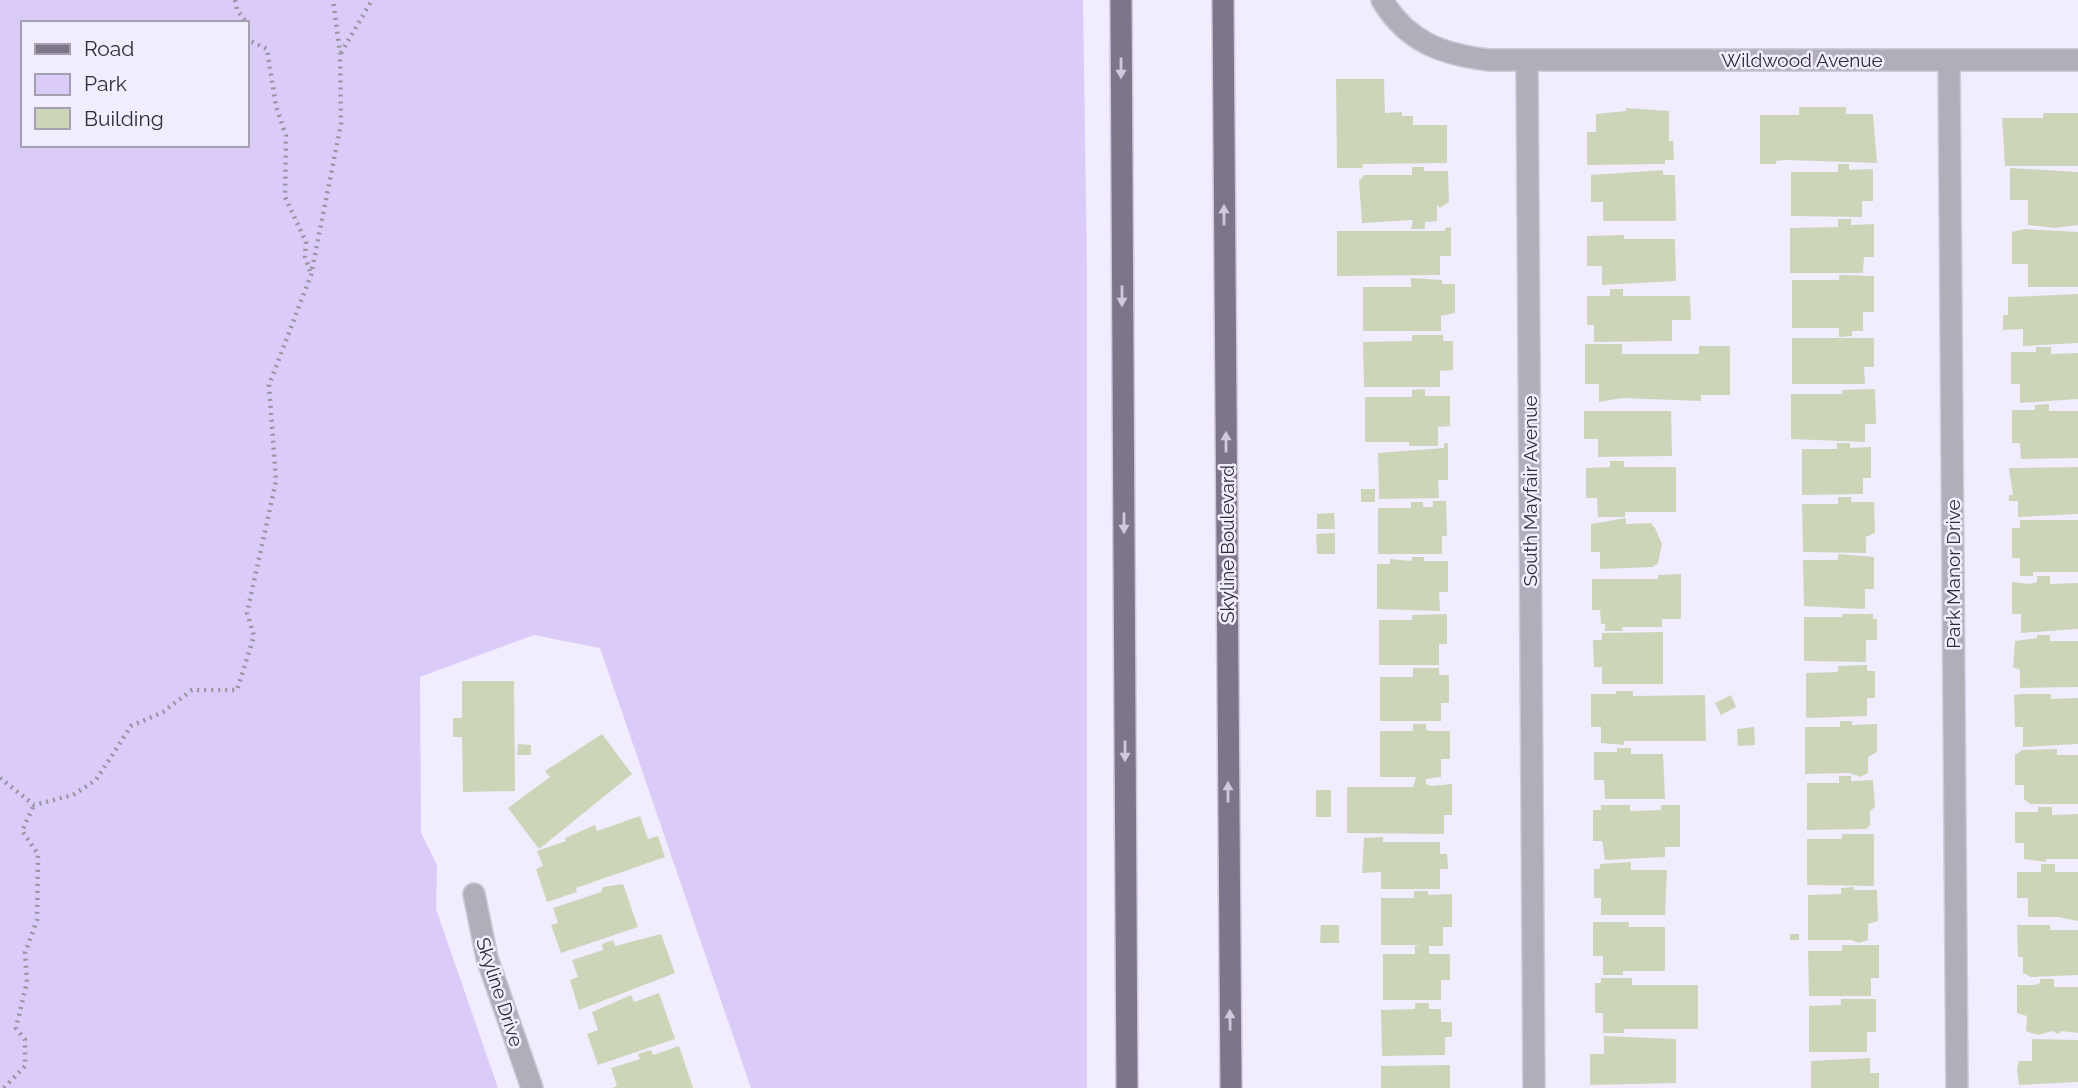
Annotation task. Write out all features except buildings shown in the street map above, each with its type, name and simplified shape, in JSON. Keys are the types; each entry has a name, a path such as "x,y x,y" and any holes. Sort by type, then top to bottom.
{"main road":[{"path":"1121,0 1127,1088"},
{"name":"Skyline Boulevard","path":"1223,0 1231,1088"},
{"path":"1224,120 1238,0"}],"street":[{"path":"1382,0 1394,20 1433,47 1454,56 1527,60"},
{"name":"Wildwood Avenue","path":"1527,60 2078,60"},
{"name":"South Mayfair Avenue","path":"1527,60 1534,1088"},
{"name":"Park Manor Drive","path":"1950,60 1957,1088"},
{"name":"Skyline Drive","path":"474,894 488,958 532,1088"}],"path":[{"path":"235,0 237,10 245,21"},
{"path":"4,1088 25,1066 25,1040 16,1028 27,982 25,953 37,920 38,854 22,831 34,805 73,794 96,780 131,726 163,712 192,690 237,690 254,636 247,613 276,481 269,385 311,275 341,124 340,54 333,0"},
{"path":"340,54 372,0"},
{"path":"248,40 267,49 276,106 286,136 285,197 306,242 305,257 311,275"},
{"path":"0,778 34,805"}],"green space":[{"path":"0,0 1083,0 1087,271 1087,1088 751,1088 600,648 534,635 420,677 421,833 437,865 436,909 498,1088 0,1088"}]}
